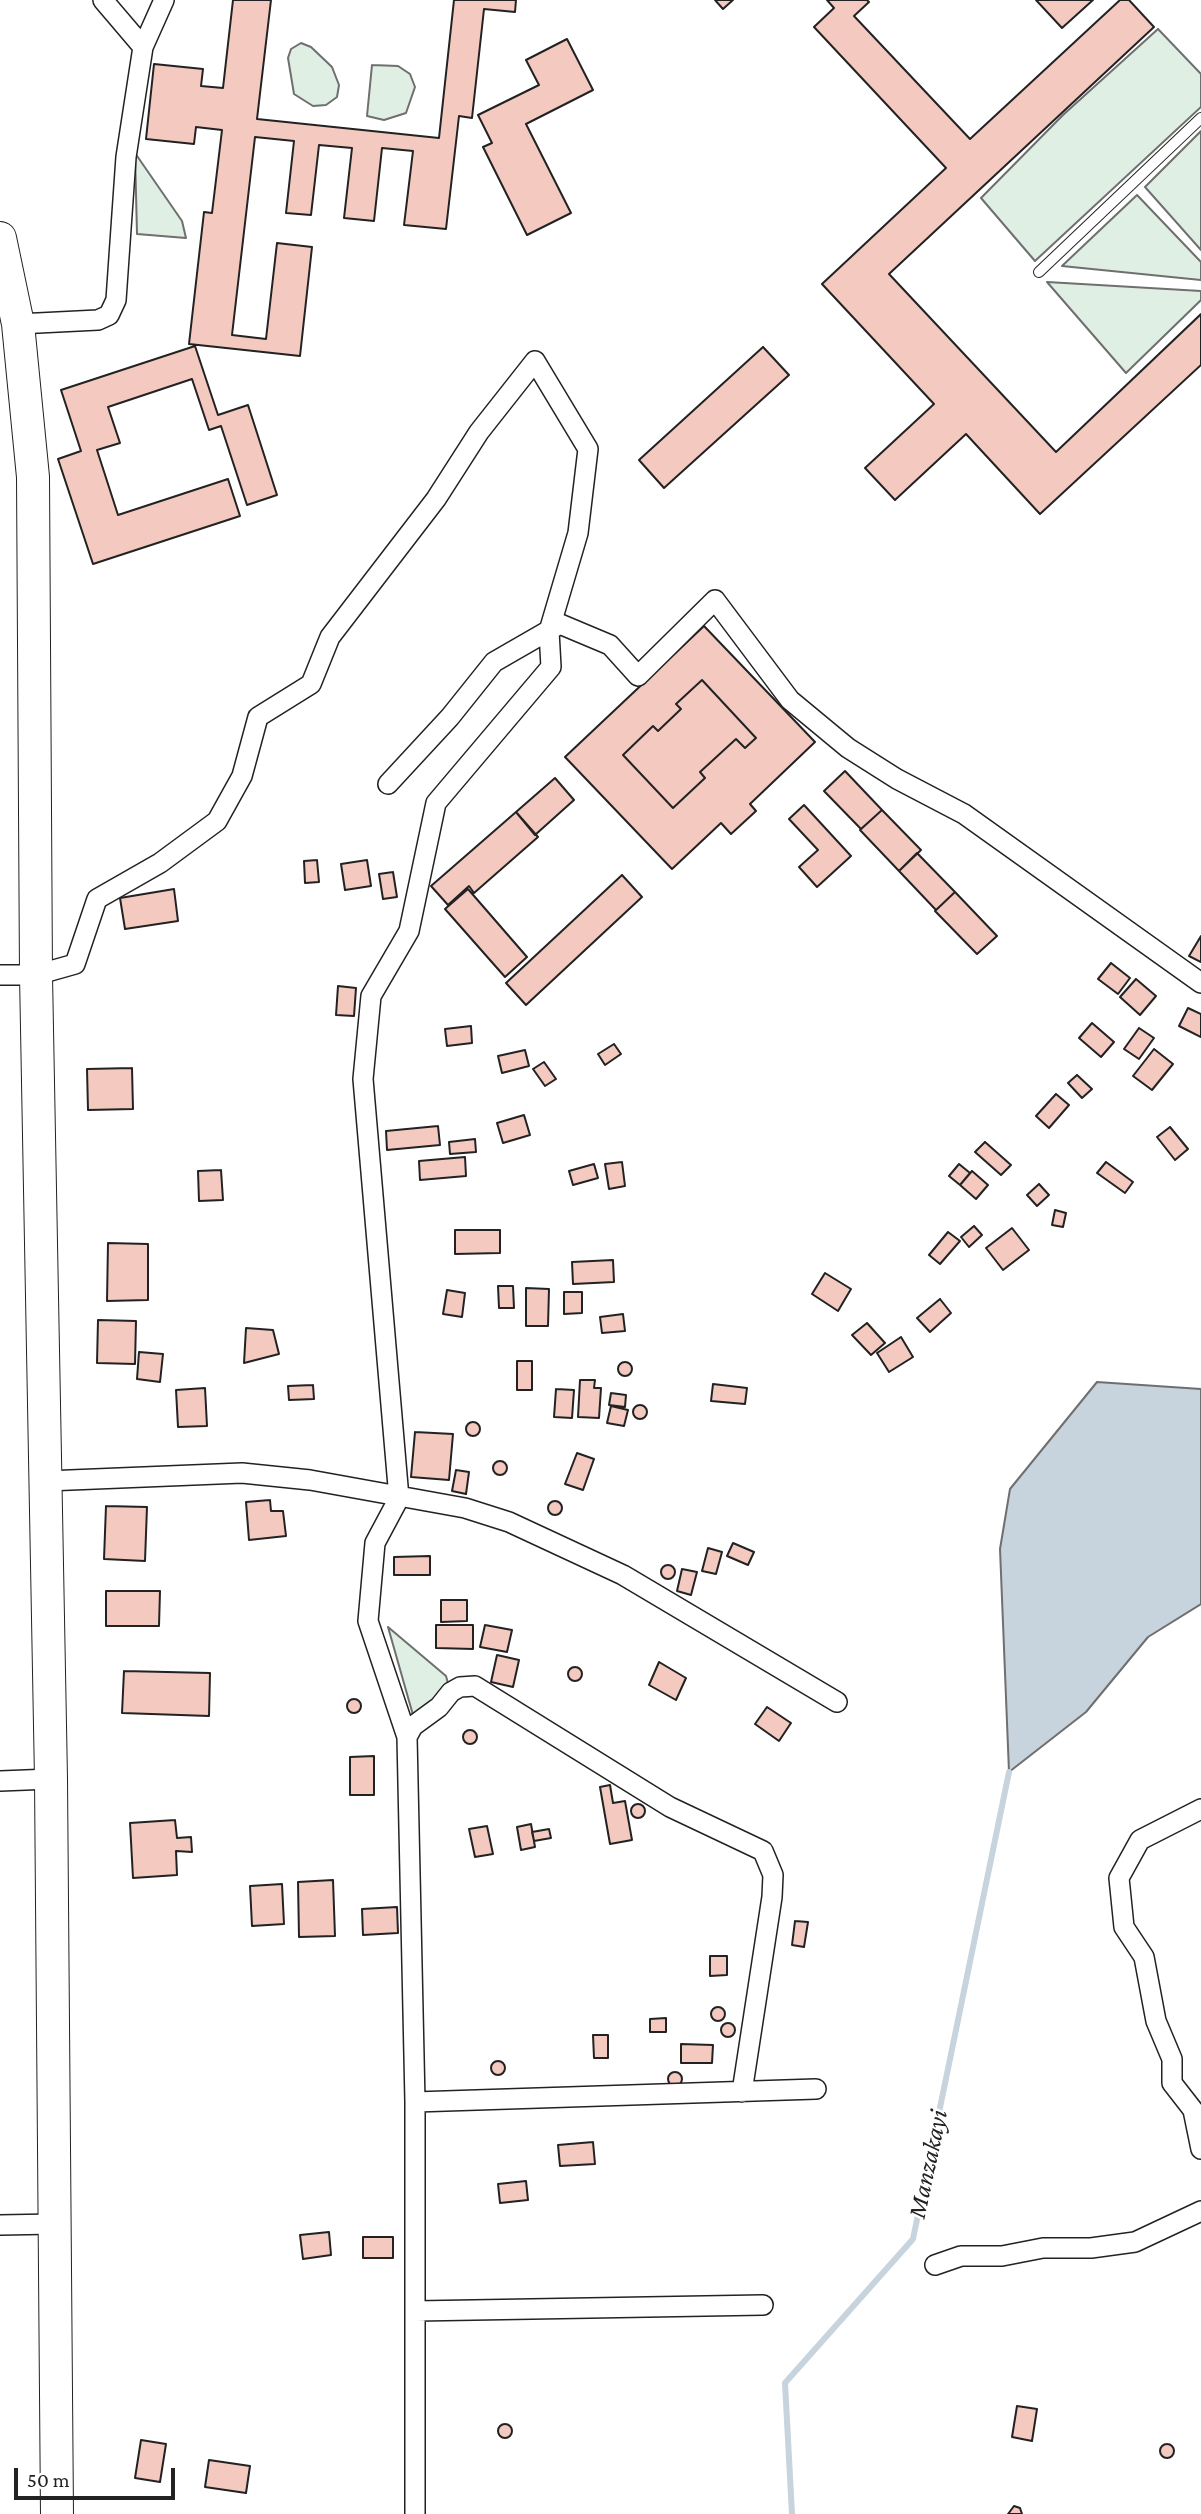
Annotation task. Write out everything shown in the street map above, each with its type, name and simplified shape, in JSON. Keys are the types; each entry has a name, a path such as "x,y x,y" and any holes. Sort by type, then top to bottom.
{"main road":[{"path":"0,238 18,324 33,477 36,975 51,1779 57,2514"}],"street":[{"path":"103,0 143,47"},
{"path":"18,324 98,320 109,315 116,300 126,157 143,47 164,0"},
{"path":"0,975 36,975 75,964 97,899 160,863 217,821 242,776 258,717 311,684 330,637 436,499 479,432 535,361 588,449 578,533 549,631 551,667 436,803 409,931 371,996 363,1079 398,1498 375,1543 368,1621 407,1737 415,2102 415,2514"},
{"path":"388,784 450,717 494,662 560,624 610,645 638,676 715,600 790,699 848,748 897,779 964,814 1201,982"},
{"path":"46,1481 242,1473 310,1480 465,1508 509,1522 612,1569 837,1702"},
{"path":"407,1737 414,1726 439,1707 451,1692 460,1687 475,1686 670,1807 763,1851 773,1875 772,1897 742,2092"},
{"path":"0,1782 51,1779"},
{"path":"1201,1809 1140,1840 1119,1878 1124,1927 1144,1957 1156,2021 1172,2059 1172,2083 1193,2110 1201,2149"},
{"path":"415,2102 816,2089"},
{"path":"935,2265 961,2256 1002,2256 1043,2248 1091,2248 1135,2242 1201,2211"},
{"path":"0,2225 55,2224"},
{"path":"416,2311 764,2305"}],"lane":[{"path":"1039,272 1201,118"}],"green space":[{"path":"1158,29 1201,74 1201,107 1035,261 981,198 1063,115"},
{"path":"301,43 311,47 332,67 339,85 337,97 326,105 313,106 294,94 288,58 291,49"},
{"path":"372,65 398,66 410,74 415,87 406,113 384,120 367,116"},
{"path":"1201,131 1201,250 1145,187"},
{"path":"135,153 182,221 186,238 137,234"},
{"path":"1137,195 1201,262 1201,280 1062,266"},
{"path":"1047,282 1201,291 1201,300 1126,373"},
{"path":"388,1627 446,1676 449,1687 413,1715"}],"shaded area":[{"path":"1097,1382 1201,1389 1201,1604 1148,1637 1086,1712 1009,1772 1000,1549 1010,1489"}],"building":[{"path":"233,0 271,0 257,119 439,138 454,0 516,0 515,12 484,9 472,118 459,116 446,229 404,225 413,151 382,148 374,221 344,218 352,148 319,145 311,215 286,213 294,141 255,137 232,335 266,339 277,243 312,247 300,356 189,344 204,212 212,213 222,130 196,127 194,144 146,139 154,64 203,69 201,86 223,88"},
{"path":"715,0 733,0 723,9"},
{"path":"827,0 867,0 869,2 854,16 970,139 1120,0 1129,0 1154,27 889,274 1056,452 1201,314 1201,365 1040,514 966,434 895,500 865,468 934,404 822,284 946,168 814,27 834,8"},
{"path":"1036,0 1093,0 1062,28"},
{"path":"567,39 593,90 526,124 571,213 527,235 483,147 492,143 478,115 539,85 526,60"},
{"path":"195,346 218,415 248,405 277,495 247,505 221,426 209,430 192,379 108,407 120,443 97,450 118,515 228,479 240,516 93,564 58,459 81,451 61,390"},
{"path":"763,347 789,375 664,488 639,460"},
{"path":"704,626 815,742 750,804 756,811 731,834 721,823 672,869 565,757","holes":["702,680 756,738 745,748 736,739 700,772 705,778 673,808 623,755 653,726 658,731 681,709 676,704"]},
{"path":"702,680 756,738 745,748 736,739 700,772 705,778 673,808 623,755 653,726 658,731 681,709 676,704"},
{"path":"845,771 882,810 861,829 824,791"},
{"path":"555,778 574,800 535,835 516,812"},
{"path":"804,805 851,856 817,887 799,867 818,850 789,819"},
{"path":"882,810 921,850 899,871 860,830"},
{"path":"516,812 538,837 474,893 469,886 448,905 431,886"},
{"path":"917,853 955,892 936,910 899,871"},
{"path":"317,860 319,882 305,883 304,861"},
{"path":"367,860 371,886 345,890 341,864"},
{"path":"393,872 397,897 383,899 379,874"},
{"path":"622,875 642,897 526,1005 506,983"},
{"path":"174,889 178,921 125,929 120,898"},
{"path":"468,889 527,957 505,977 445,909"},
{"path":"955,892 997,936 977,954 935,911"},
{"path":"1201,936 1201,962 1189,956"},
{"path":"1111,963 1130,978 1118,994 1098,979"},
{"path":"1136,979 1156,996 1140,1015 1120,997"},
{"path":"338,986 356,988 354,1016 336,1015"},
{"path":"1188,1008 1201,1014 1201,1037 1179,1026"},
{"path":"1092,1023 1114,1042 1101,1057 1079,1038"},
{"path":"471,1026 472,1043 447,1046 445,1029"},
{"path":"1139,1028 1154,1038 1139,1059 1124,1049"},
{"path":"614,1044 621,1054 605,1065 598,1054"},
{"path":"1154,1049 1173,1064 1152,1090 1133,1076"},
{"path":"525,1050 529,1066 502,1073 498,1056"},
{"path":"544,1062 556,1079 545,1086 533,1069"},
{"path":"132,1068 133,1109 88,1110 87,1069"},
{"path":"1077,1075 1092,1089 1082,1098 1068,1083"},
{"path":"1056,1094 1069,1105 1049,1128 1036,1116"},
{"path":"524,1115 530,1135 503,1143 497,1123"},
{"path":"438,1126 440,1145 387,1150 386,1131"},
{"path":"1170,1127 1188,1149 1175,1160 1157,1137"},
{"path":"475,1139 476,1152 450,1154 449,1142"},
{"path":"985,1142 1011,1165 1001,1175 975,1152"},
{"path":"465,1157 466,1176 420,1180 419,1161"},
{"path":"622,1162 625,1186 609,1189 605,1164"},
{"path":"1106,1162 1133,1182 1125,1193 1097,1173"},
{"path":"594,1164 598,1178 573,1185 569,1171"},
{"path":"959,1164 970,1173 960,1185 949,1176"},
{"path":"221,1170 223,1200 199,1201 198,1171"},
{"path":"972,1171 988,1185 976,1199 960,1185"},
{"path":"1039,1184 1049,1195 1037,1206 1027,1195"},
{"path":"1055,1210 1066,1213 1063,1227 1052,1225"},
{"path":"974,1226 982,1235 969,1247 961,1237"},
{"path":"1012,1228 1029,1250 1003,1270 986,1248"},
{"path":"455,1230 500,1230 500,1253 455,1254"},
{"path":"948,1232 960,1241 940,1264 929,1255"},
{"path":"108,1243 148,1244 148,1300 107,1301"},
{"path":"613,1260 614,1282 573,1284 572,1262"},
{"path":"825,1273 851,1289 838,1311 812,1294"},
{"path":"498,1286 513,1286 514,1308 499,1308"},
{"path":"526,1288 549,1289 548,1326 526,1326"},
{"path":"447,1290 465,1293 462,1317 443,1314"},
{"path":"564,1292 582,1292 582,1313 564,1314"},
{"path":"940,1299 951,1313 930,1332 917,1318"},
{"path":"623,1314 625,1331 602,1333 600,1317"},
{"path":"98,1320 136,1321 135,1364 97,1363"},
{"path":"867,1323 885,1343 871,1355 852,1335"},
{"path":"246,1328 273,1330 279,1354 244,1363"},
{"path":"901,1337 913,1357 889,1372 877,1353"},
{"path":"139,1352 163,1354 160,1382 137,1379"},
{"path":"517,1361 532,1361 532,1390 517,1390"},
{"path":"622,1362 628,1362 632,1369 628,1376 622,1376 618,1372 618,1366"},
{"path":"580,1380 595,1380 594,1388 601,1388 599,1418 578,1417"},
{"path":"713,1384 747,1388 745,1404 711,1401"},
{"path":"313,1385 314,1399 289,1400 288,1386"},
{"path":"205,1388 207,1426 178,1427 176,1390"},
{"path":"556,1389 574,1390 572,1418 554,1417"},
{"path":"611,1393 626,1395 625,1407 609,1405"},
{"path":"637,1405 643,1405 647,1412 643,1419 637,1419 633,1415 633,1409"},
{"path":"611,1406 628,1410 624,1426 607,1423"},
{"path":"470,1422 476,1422 480,1429 476,1436 470,1436 466,1432 466,1426"},
{"path":"415,1432 453,1434 449,1480 411,1477"},
{"path":"577,1453 594,1459 583,1490 565,1484"},
{"path":"497,1461 503,1461 507,1468 503,1475 497,1475 493,1471 493,1465"},
{"path":"456,1470 469,1472 466,1494 452,1491"},
{"path":"270,1500 271,1511 283,1511 286,1536 249,1540 246,1502"},
{"path":"552,1501 558,1501 562,1508 558,1515 552,1515 548,1511 548,1505"},
{"path":"106,1506 147,1507 145,1561 104,1559"},
{"path":"733,1543 754,1552 748,1565 727,1556"},
{"path":"708,1548 722,1552 716,1574 702,1571"},
{"path":"430,1556 430,1575 394,1575 394,1557"},
{"path":"665,1565 671,1565 675,1572 671,1579 665,1579 661,1575 661,1569"},
{"path":"682,1569 697,1572 691,1595 677,1591"},
{"path":"106,1591 160,1591 159,1626 106,1626"},
{"path":"441,1600 467,1600 467,1621 441,1622"},
{"path":"436,1625 473,1625 473,1649 436,1648"},
{"path":"485,1625 512,1630 507,1652 480,1647"},
{"path":"497,1655 519,1660 513,1687 491,1682"},
{"path":"659,1662 686,1678 676,1700 649,1685"},
{"path":"572,1667 578,1667 582,1674 578,1681 572,1681 568,1677 568,1671"},
{"path":"124,1671 210,1673 209,1716 122,1713"},
{"path":"351,1699 357,1699 361,1706 357,1713 351,1713 347,1709 347,1703"},
{"path":"767,1707 791,1723 779,1741 755,1724"},
{"path":"467,1730 473,1730 477,1737 473,1744 467,1744 463,1740 463,1734"},
{"path":"374,1756 374,1795 350,1795 350,1757"},
{"path":"610,1785 613,1803 625,1801 632,1840 610,1844 600,1787"},
{"path":"635,1804 641,1804 645,1811 641,1818 635,1818 631,1814 631,1808"},
{"path":"175,1820 177,1838 191,1837 192,1852 176,1851 177,1875 133,1878 130,1823"},
{"path":"531,1824 535,1847 521,1850 517,1827"},
{"path":"487,1826 493,1854 475,1857 469,1829"},
{"path":"549,1829 551,1838 534,1841 532,1832"},
{"path":"333,1880 335,1936 299,1937 298,1882"},
{"path":"282,1884 284,1924 252,1926 250,1886"},
{"path":"397,1907 398,1933 363,1935 362,1909"},
{"path":"795,1921 808,1922 804,1947 792,1945"},
{"path":"710,1956 727,1956 727,1975 710,1976"},
{"path":"715,2007 721,2007 725,2014 721,2021 715,2021 711,2017 711,2011"},
{"path":"666,2018 666,2032 650,2032 650,2019"},
{"path":"725,2023 731,2023 735,2030 731,2037 725,2037 721,2033 721,2027"},
{"path":"593,2035 608,2035 608,2058 594,2058"},
{"path":"681,2044 713,2045 712,2063 681,2063"},
{"path":"495,2061 501,2061 505,2068 501,2075 495,2075 491,2071 491,2065"},
{"path":"675,2072 680,2074 680,2084 675,2086 670,2084 668,2079 670,2074"},
{"path":"593,2142 595,2164 560,2166 558,2145"},
{"path":"526,2181 528,2200 500,2203 498,2184"},
{"path":"329,2232 331,2255 303,2259 300,2235"},
{"path":"363,2237 393,2237 393,2258 363,2258"},
{"path":"1017,2406 1037,2409 1032,2441 1012,2437"},
{"path":"502,2424 508,2424 512,2431 508,2438 502,2438 498,2434 498,2428"},
{"path":"141,2440 166,2444 160,2482 135,2478"},
{"path":"1164,2444 1170,2444 1174,2451 1170,2458 1164,2458 1160,2454 1160,2448"},
{"path":"209,2460 250,2466 246,2493 205,2487"},
{"path":"1014,2506 1020,2508 1022,2514 1008,2514"}],"waterway":[{"name":"Manzakayi","path":"792,2514 785,2383 913,2239 1009,1772"}]}
